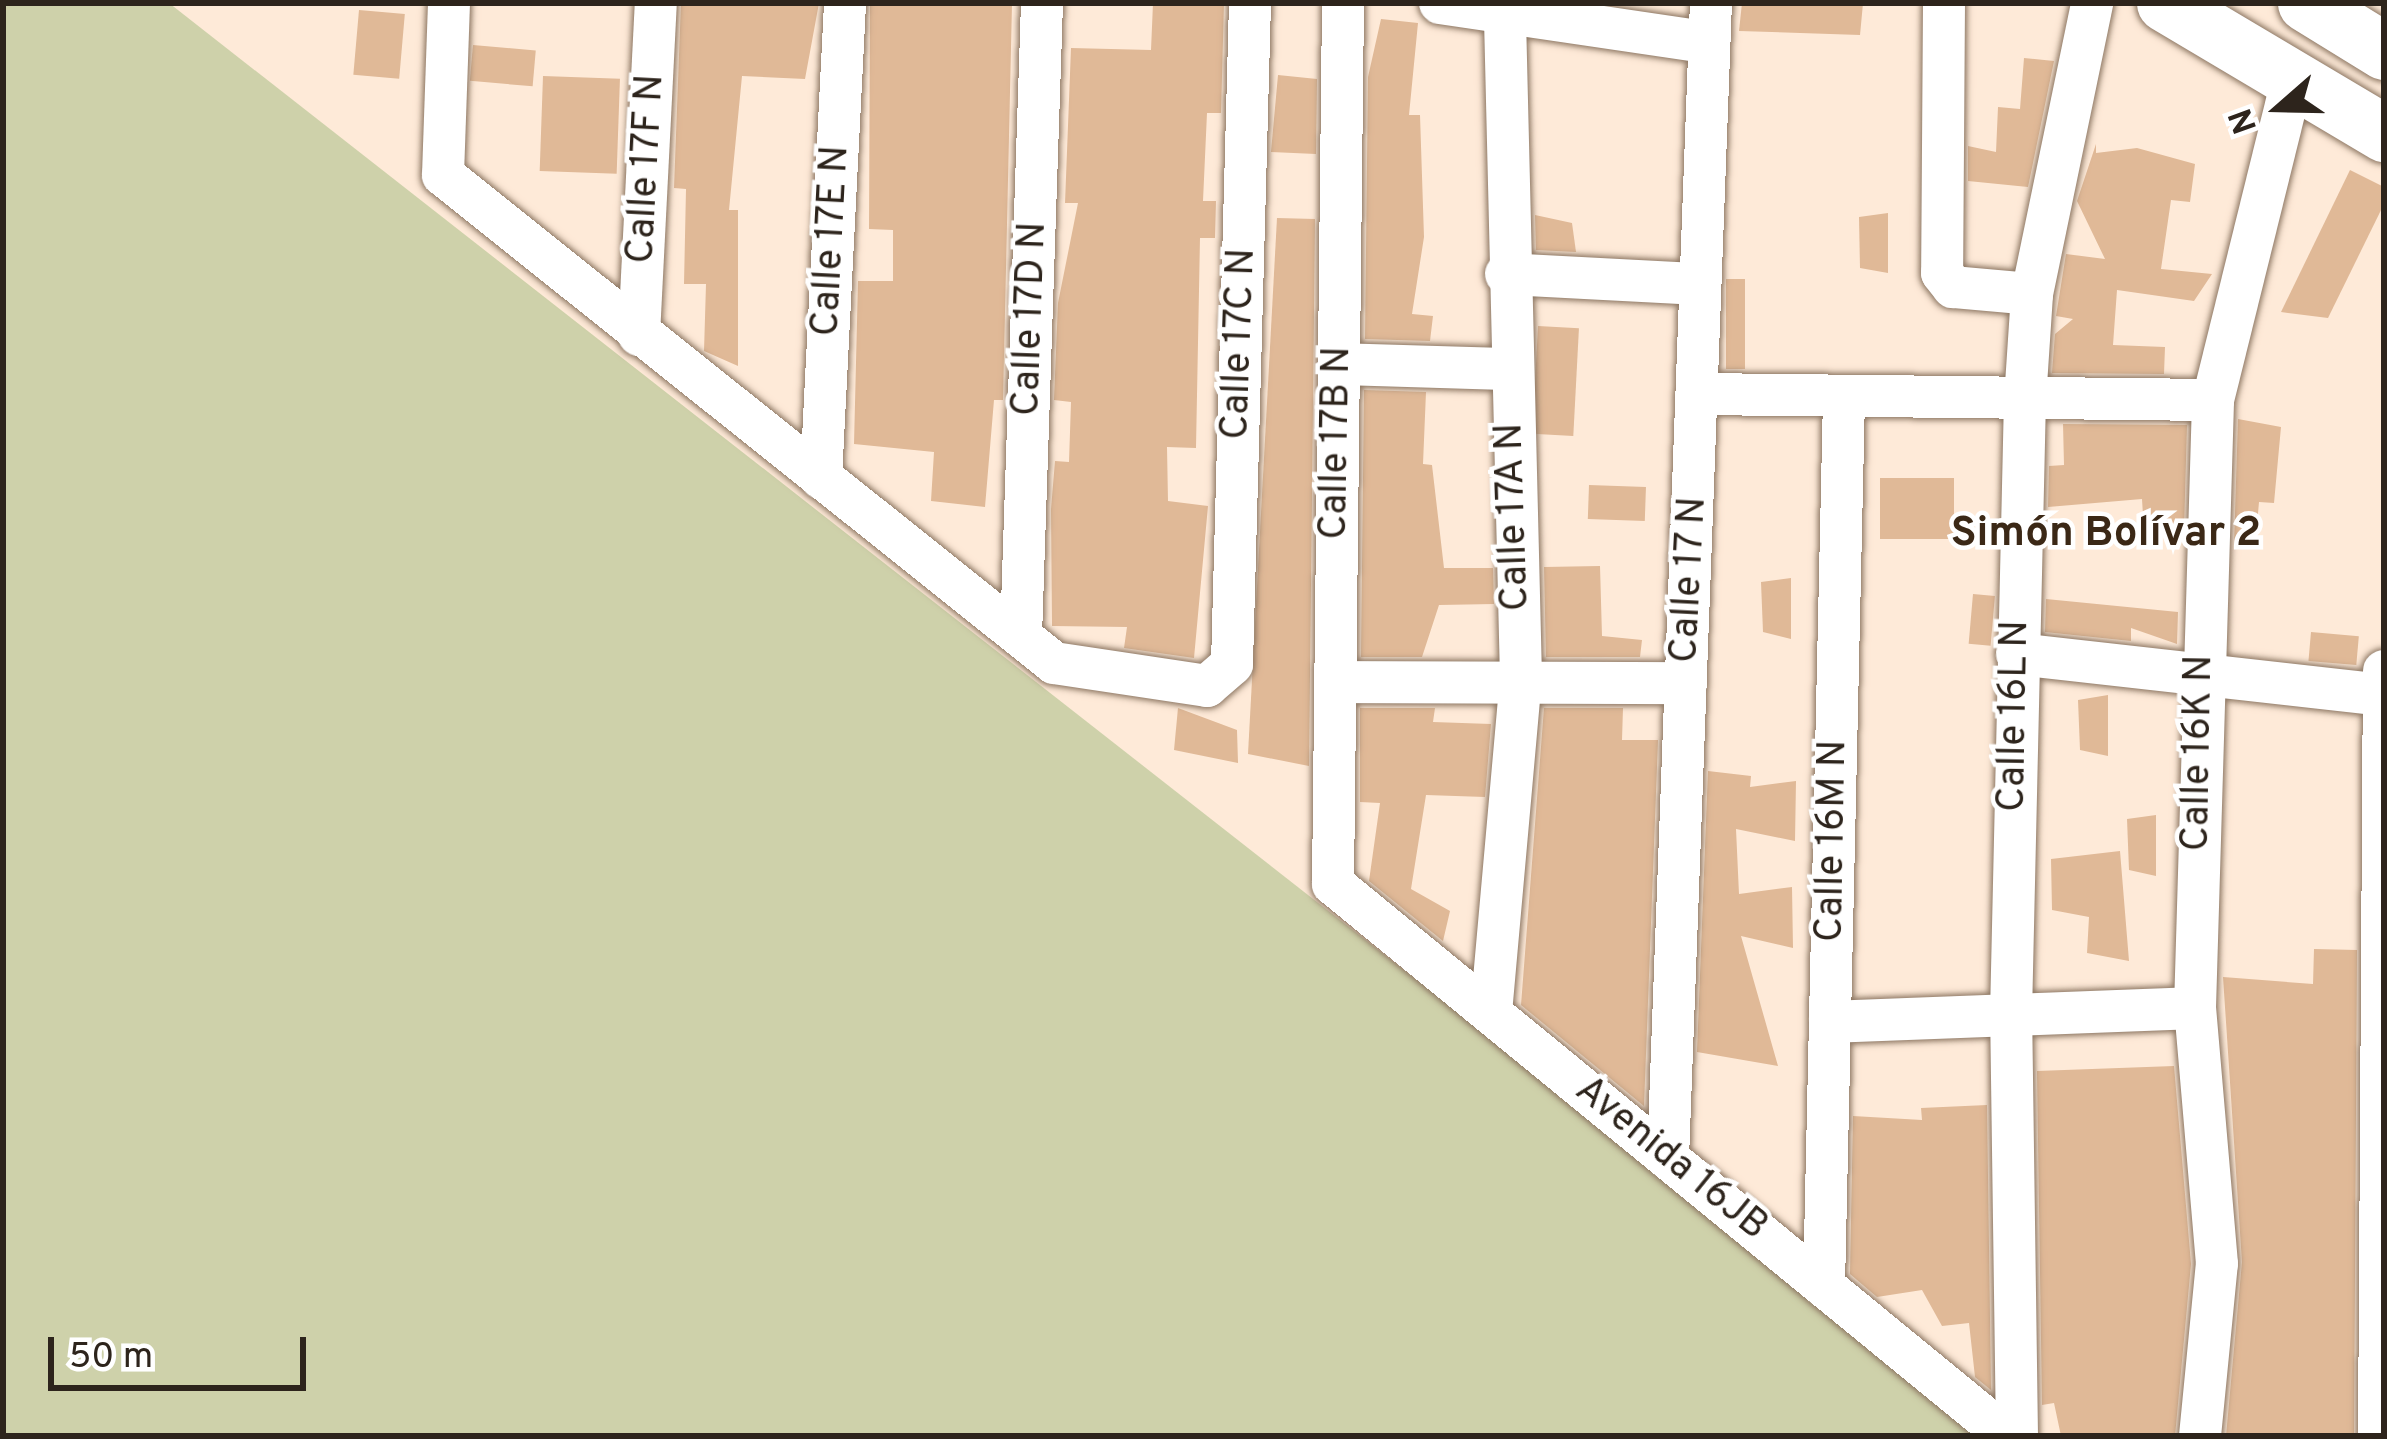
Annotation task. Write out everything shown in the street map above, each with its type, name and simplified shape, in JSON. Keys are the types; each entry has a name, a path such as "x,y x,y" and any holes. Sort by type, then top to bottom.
{"main road":[{"path":"2165,3 2384,133"},
{"path":"2306,3 2384,51"}],"street":[{"path":"449,3 443,176 1021,636"},
{"name":"Calle 17F N","path":"639,335 656,3"},
{"name":"Calle 17E N","path":"821,478 845,3"},
{"name":"Calle 17D N","path":"1021,636 1042,3"},
{"name":"Calle 17C N","path":"1021,636 1072,670 1222,682 1232,664 1250,3"},
{"name":"Calle 17B N","path":"1333,884 1343,3"},
{"path":"1440,3 1505,20 1708,22"},
{"path":"1944,3 1942,273 1953,287 2032,294"},
{"name":"Calle 16L N","path":"2017,1436 2011,1015 2025,400 2032,294 2092,3"},
{"name":"Calle 17A N","path":"1491,1013 1521,678 1506,274 1505,20"},
{"name":"Calle 17 N","path":"1668,1158 1699,394 1698,284 1708,22"},
{"name":"Calle 16K N","path":"2200,1436 2217,1264 2195,1008 2213,400 2293,77"},
{"path":"1506,274 1698,284"},
{"path":"1339,364 1509,369"},
{"path":"1699,394 2213,400"},
{"name":"Calle 16M N","path":"1824,1286 1844,397"},
{"path":"2017,654 2383,687 2379,1436"},
{"path":"1335,682 1521,678 1686,683"},
{"name":"Avenida 16JB","path":"1333,884 2007,1436"},
{"path":"1830,1022 2195,1008"}],"green space":[{"path":"3,3 169,3 1999,1436 3,1436"}],"building":[{"path":"681,3 819,3 805,79 742,76 729,210 738,210 738,366 704,351 706,284 684,284 686,189 674,188"},
{"path":"870,3 1012,4 1003,400 994,400 985,507 931,501 934,452 854,444 858,281 893,281 893,230 869,229"},
{"path":"1153,3 1224,3 1221,113 1207,113 1203,201 1216,201 1215,238 1200,238 1196,448 1167,447 1168,501 1208,506 1194,658 1124,648 1127,627 1052,626 1055,461 1069,462 1071,402 1054,400 1058,303 1078,203 1065,203 1071,48 1151,50"},
{"path":"1742,3 1863,3 1860,35 1739,31"},
{"path":"359,10 405,14 399,79 353,75"},
{"path":"1381,19 1418,23 1409,115 1420,115 1424,237 1412,314 1433,316 1430,341 1365,339 1368,77"},
{"path":"473,45 536,50 533,86 470,81"},
{"path":"2024,58 2054,61 2028,187 1968,181 1968,146 1996,152 1998,107 2020,109"},
{"path":"1278,75 1317,79 1316,154 1271,152"},
{"path":"543,76 620,79 617,174 540,171"},
{"path":"2096,144 2096,153 2137,148 2195,164 2190,202 2171,200 2161,269 2212,274 2194,301 2117,290 2113,345 2165,347 2164,374 2052,373 2055,334 2073,319 2056,316 2066,254 2105,259 2077,201"},
{"path":"2350,170 2384,187 2384,204 2328,318 2281,312"},
{"path":"1888,213 1888,273 1860,268 1859,217"},
{"path":"1535,215 1572,223 1576,252 1536,250"},
{"path":"1277,218 1315,219 1309,766 1248,754"},
{"path":"1726,279 1745,279 1745,369 1726,369"},
{"path":"1538,326 1579,328 1573,436 1532,434"},
{"path":"1364,390 1426,392 1423,464 1432,465 1444,568 1493,568 1494,604 1439,605 1422,657 1361,657"},
{"path":"2238,419 2281,427 2274,503 2259,502 2255,547 2234,545"},
{"path":"2063,424 2187,425 2184,530 2144,532 2142,499 2048,507 2049,466 2064,465"},
{"path":"1880,478 1954,478 1954,539 1880,539"},
{"path":"1589,485 1646,487 1645,521 1588,519"},
{"path":"1600,566 1602,636 1642,640 1640,657 1546,657 1544,567"},
{"path":"1791,578 1791,639 1763,632 1761,582"},
{"path":"1973,594 1995,596 1991,646 1969,644"},
{"path":"2046,599 2178,612 2177,644 2131,628 2131,641 2045,632"},
{"path":"2311,632 2359,636 2356,665 2308,661"},
{"path":"2108,695 2108,756 2080,750 2078,700"},
{"path":"1178,708 1237,730 1238,763 1174,750"},
{"path":"1360,708 1435,708 1433,722 1491,724 1485,797 1426,795 1411,889 1450,911 1443,941 1369,881 1380,803 1360,802"},
{"path":"1544,708 1623,708 1622,740 1658,740 1644,1106 1521,1005"},
{"path":"1708,771 1751,776 1750,787 1796,781 1795,841 1736,829 1739,894 1792,887 1793,948 1741,936 1778,1066 1697,1052"},
{"path":"2156,815 2156,876 2129,870 2127,819"},
{"path":"2120,851 2129,961 2087,953 2089,917 2052,910 2051,859"},
{"path":"2314,949 2357,950 2354,1436 2226,1436 2242,1262 2223,977 2313,984"},
{"path":"2174,1066 2191,1264 2175,1436 2061,1436 2054,1403 2042,1405 2037,1071"},
{"path":"1987,1105 1991,1390 1975,1377 1969,1323 1942,1326 1922,1290 1877,1297 1850,1274 1853,1116 1922,1120 1921,1108"}],"district":[{"name":"Simón Bolívar 2","path":"2106,535"}]}
